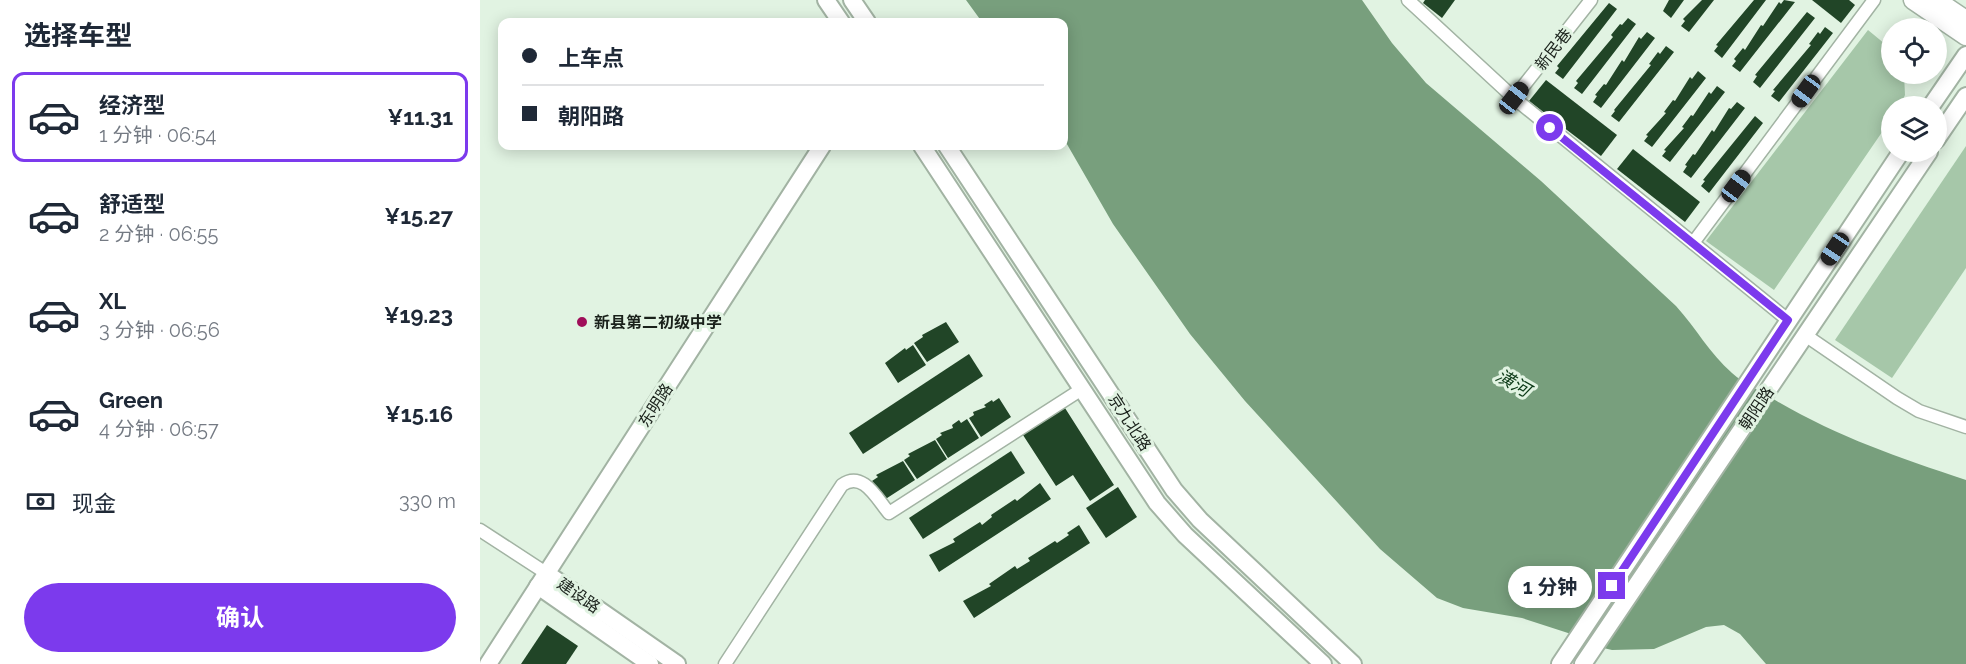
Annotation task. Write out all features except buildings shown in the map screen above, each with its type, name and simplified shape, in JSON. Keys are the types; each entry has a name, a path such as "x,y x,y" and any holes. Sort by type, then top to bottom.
{"main road":[{"path":"826,0 838,18"},
{"path":"852,0 864,18"},
{"path":"1913,0 1966,36"},
{"path":"1936,0 1966,20"},
{"path":"1938,96 1966,55"},
{"path":"1947,124 1966,96"},
{"name":"东明路","path":"488,664 819,150"},
{"name":"京九北路","path":"925,150 1171,520 1316,662"},
{"name":"京九北路","path":"950,150 1174,490 1200,520 1353,664"},
{"name":"朝阳路","path":"1560,664 1894,162"},
{"name":"朝阳路","path":"1583,664 1922,162"},
{"name":"建设路","path":"542,579 650,664"},
{"name":"建设路","path":"542,579 677,664"}],"street":[{"path":"1408,0 1514,98 1788,320"},
{"name":"新民巷","path":"1514,98 1591,0"},
{"path":"1693,243 1874,0"},
{"path":"1805,335 1897,398 1920,411 1966,427"},
{"path":"725,664 842,485 849,480 858,480 867,485 889,513 1082,389"},
{"name":"建设路","path":"480,530 542,579"}],"shaded area":[{"path":"1868,30 1881,41 1881,84 1904,84 1905,95 1881,96 1881,134 1774,290 1706,241"},
{"path":"1966,146 1966,268 1892,378 1835,340"}],"water":[{"name":"潢河","path":"966,0 1362,0 1392,43 1426,83 1541,181 1676,306 1717,358 1737,377 1798,413 1845,436 1966,480 1966,664 1766,664 1740,634 1724,625 1706,627 1654,649 1612,650 1595,646 1568,633 1522,618 1463,608 1437,598 1380,549 1245,401 1190,334 1113,224 1068,146 1068,18 979,18"}],"place":[{"name":"新县第二初级中学","path":"582,322"}],"route":[{"path":"1550,128 1788,320 1612,586"}]}
